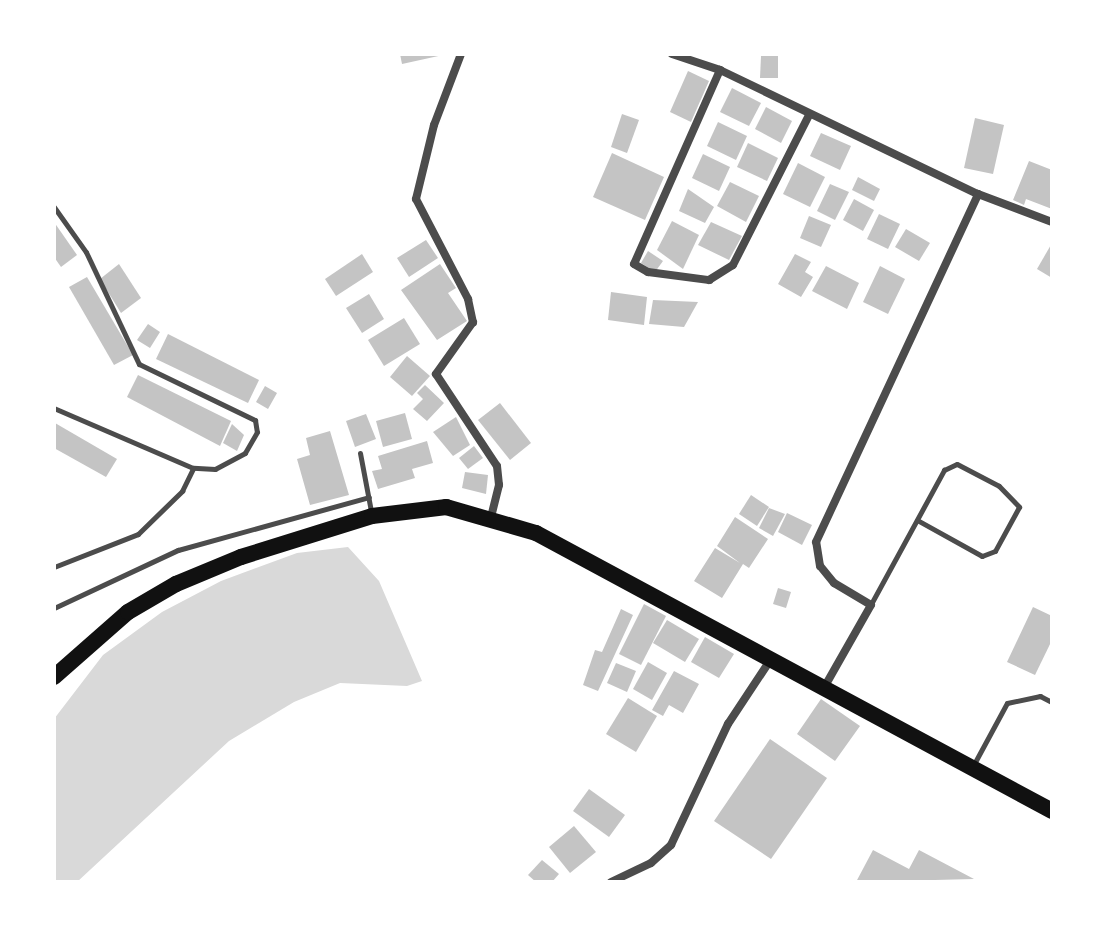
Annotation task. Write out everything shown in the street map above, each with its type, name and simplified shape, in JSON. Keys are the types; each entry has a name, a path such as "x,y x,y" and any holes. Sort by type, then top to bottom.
{"main road":[{"path":"54,677 76,652 128,612 176,584 241,557 372,516 446,507 491,516 586,558 1052,810"}],"street":[{"path":"461,54 434,125 416,199 468,299 473,322 436,374 497,466 499,485 491,516"},
{"path":"672,54 720,70 978,194 1052,222"},
{"path":"720,70 634,264 648,272 709,280 733,265 809,115"},
{"path":"825,686 871,605 834,583 820,566 816,542 978,194"},
{"path":"611,882 651,863 671,845 728,724 771,658"}],"lane":[{"path":"54,207 86,252 139,364 255,420 257,432 245,453 215,469 193,468 54,408"},
{"path":"360,453 372,516"},
{"path":"871,605 944,470 957,464 999,486 1019,507 995,551 982,556 917,520"},
{"path":"54,567 138,534 182,491 193,468"},
{"path":"54,608 178,550 369,497"},
{"path":"973,765 1007,703 1040,696 1052,702"}],"shaded area":[{"path":"348,547 379,581 422,681 407,686 340,683 294,702 229,741 77,882 54,882 54,719 103,655 162,612 221,581 297,553"}],"building":[{"path":"400,54 443,54 443,55 402,64"},
{"path":"761,56 778,56 778,78 760,78"},
{"path":"688,71 709,81 691,122 670,112"},
{"path":"732,88 761,103 749,126 720,112"},
{"path":"766,107 792,121 781,143 755,129"},
{"path":"622,114 639,120 627,153 611,147"},
{"path":"975,118 1004,125 993,174 964,168"},
{"path":"718,122 747,136 736,160 707,146"},
{"path":"821,133 851,146 840,170 810,156"},
{"path":"748,143 778,158 767,181 737,167"},
{"path":"612,153 664,177 645,220 593,197"},
{"path":"703,154 730,167 719,191 692,178"},
{"path":"1029,161 1052,170 1052,209 1026,199 1024,205 1013,200"},
{"path":"798,163 825,177 810,207 783,194"},
{"path":"858,177 880,189 874,201 852,190"},
{"path":"730,182 759,196 746,222 717,206"},
{"path":"830,184 849,192 835,220 817,211"},
{"path":"688,189 714,207 705,223 679,211"},
{"path":"854,199 874,210 863,231 843,220"},
{"path":"879,214 900,224 888,249 867,239"},
{"path":"809,216 831,225 821,247 800,238"},
{"path":"672,221 699,235 683,269 657,250"},
{"path":"54,222 77,255 61,267 54,257"},
{"path":"711,222 742,236 729,260 698,245"},
{"path":"906,229 930,243 919,261 895,247"},
{"path":"426,240 438,258 409,277 397,258"},
{"path":"1052,243 1052,278 1037,269"},
{"path":"648,251 663,261 655,272 641,263"},
{"path":"362,254 373,272 336,296 325,279"},
{"path":"795,254 811,262 805,272 813,277 801,297 778,284"},
{"path":"119,264 141,298 121,313 100,279"},
{"path":"440,264 456,288 448,293 467,321 437,340 401,290"},
{"path":"826,266 859,283 847,309 812,291"},
{"path":"880,266 905,279 888,314 863,302"},
{"path":"87,277 133,355 114,365 69,287"},
{"path":"611,292 647,297 644,325 608,320"},
{"path":"369,294 384,319 362,333 346,308"},
{"path":"653,300 698,302 684,327 649,324"},
{"path":"404,318 420,344 384,366 368,340"},
{"path":"148,324 160,332 150,348 137,340"},
{"path":"168,334 259,380 248,403 156,359"},
{"path":"407,356 430,376 412,396 390,377"},
{"path":"138,375 231,421 220,446 127,397"},
{"path":"425,385 444,403 427,421 413,409 423,399 417,393"},
{"path":"265,386 277,393 268,409 256,402"},
{"path":"500,403 531,443 510,460 478,420"},
{"path":"405,413 412,439 383,447 376,421"},
{"path":"366,414 376,439 355,447 346,421"},
{"path":"456,417 470,445 453,456 433,432"},
{"path":"55,423 117,459 106,477 54,448"},
{"path":"232,424 244,435 237,451 223,443"},
{"path":"330,431 349,495 310,505 297,459 310,455 306,438"},
{"path":"427,441 433,463 412,469 415,478 378,489 372,471 382,469 378,456"},
{"path":"474,446 483,458 468,469 459,458"},
{"path":"465,472 488,475 486,494 462,488"},
{"path":"751,495 769,507 757,526 739,514"},
{"path":"769,508 785,514 773,536 759,528"},
{"path":"787,513 812,525 802,545 778,532"},
{"path":"735,517 768,539 749,568 743,564 722,598 694,581 715,548 740,563 717,546"},
{"path":"778,588 791,592 786,608 773,604"},
{"path":"644,604 666,616 641,665 619,654"},
{"path":"1033,607 1052,616 1052,640 1035,675 1007,662"},
{"path":"621,609 633,615 598,691 583,685 595,650 602,652"},
{"path":"667,620 699,639 685,662 653,643"},
{"path":"705,637 734,654 719,678 691,662"},
{"path":"648,662 667,673 652,700 633,689"},
{"path":"616,663 636,671 627,692 607,683"},
{"path":"674,671 699,684 683,713 669,705 663,716 652,710"},
{"path":"628,698 657,716 636,752 606,734"},
{"path":"821,699 860,726 835,761 797,734"},
{"path":"770,739 827,778 771,859 714,821"},
{"path":"589,789 625,815 609,837 573,811"},
{"path":"574,826 596,852 570,873 549,847"},
{"path":"873,850 909,869 919,850 974,879 856,882"},
{"path":"542,860 559,874 552,882 536,882 528,875"}]}
